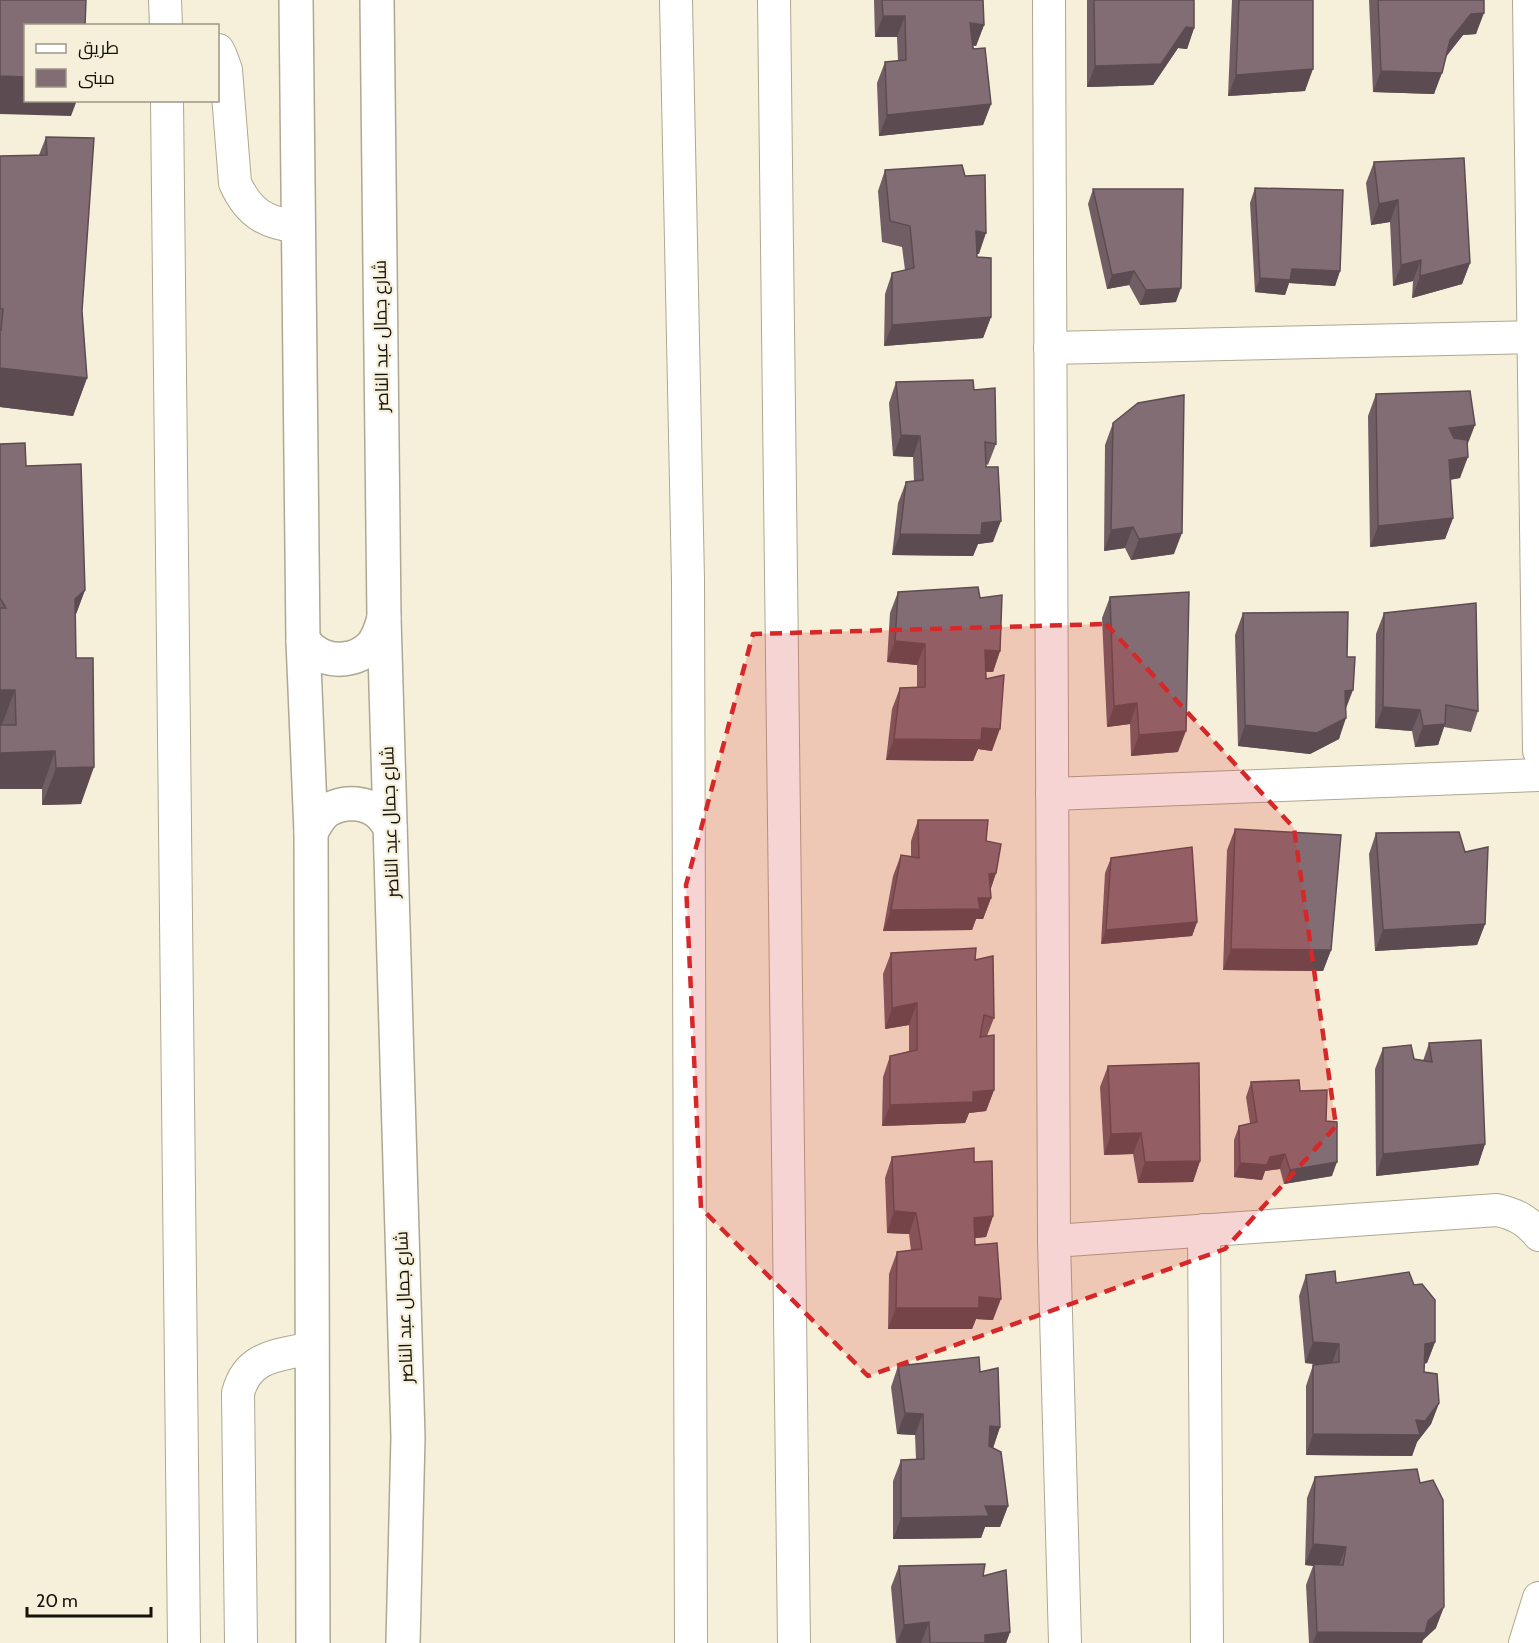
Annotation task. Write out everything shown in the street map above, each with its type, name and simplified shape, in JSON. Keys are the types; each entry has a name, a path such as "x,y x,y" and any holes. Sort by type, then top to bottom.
{"main road":[{"path":"296,0 303,641 311,832 311,1348 314,1643"},
{"name":"شارع جمال عبد الناصر","path":"376,0 384,618 408,1437 403,1643"},
{"path":"303,641 314,652 328,658 344,659 359,655 371,646 380,633 384,618"},
{"path":"311,832 328,810 342,804 370,807 381,815 390,827"}],"street":[{"path":"165,0 166,24"},
{"path":"676,0 688,580 691,1643"},
{"path":"774,0 794,1643"},
{"path":"1049,0 1054,1241 1065,1643"},
{"path":"1529,0 1539,751"},
{"path":"219,52 226,70 235,183 240,195 247,205 262,217 280,225 299,227"},
{"path":"167,102 184,1643"},
{"path":"1050,348 1534,338"},
{"path":"1052,794 1539,775"},
{"path":"1054,1241 1497,1210 1515,1214 1530,1224 1539,1235"},
{"path":"1204,1230 1207,1643"},
{"path":"241,1643 238,1393 241,1381 248,1370 256,1364 266,1358 311,1348"},
{"path":"1525,1643 1539,1598"}],"highlighted area":[{"path":"1106,624 1294,828 1336,1126 1225,1249 868,1376 701,1208 686,885 753,634"}],"building":[{"path":"0,0 86,0 85,24 24,24 24,77 0,76"},
{"path":"882,0 983,0 984,25 970,23 973,49 985,48 991,104 887,115 885,62 906,60 905,16 883,16"},
{"path":"1094,0 1194,0 1194,28 1186,27 1161,64 1095,66"},
{"path":"1239,0 1313,0 1313,69 1236,75"},
{"path":"1378,0 1484,0 1484,13 1471,14 1450,40 1442,73 1381,71"},
{"path":"46,137 94,138 82,311 87,378 0,368 0,330 3,309 0,309 0,156 47,155"},
{"path":"1464,158 1470,263 1420,276 1421,260 1401,265 1398,200 1379,204 1374,162"},
{"path":"962,165 965,176 985,175 986,233 976,231 977,257 991,258 991,317 892,325 892,273 914,268 910,226 890,221 885,170"},
{"path":"1255,188 1343,190 1340,271 1292,269 1290,280 1260,278"},
{"path":"1093,189 1183,189 1181,288 1146,290 1134,271 1112,275"},
{"path":"973,380 974,390 995,388 996,444 985,442 986,467 998,467 1001,521 982,523 981,535 900,534 906,482 923,480 920,436 901,435 896,382"},
{"path":"1470,391 1475,425 1449,428 1454,438 1467,440 1468,457 1449,460 1453,518 1378,526 1376,394"},
{"path":"1184,395 1182,533 1139,539 1133,527 1111,530 1113,423 1138,403"},
{"path":"25,443 26,466 81,464 85,590 75,599 76,658 93,658 94,767 56,768 55,751 0,753 0,725 16,725 15,690 0,690 0,608 6,608 0,598 0,444"},
{"path":"978,587 980,598 1002,595 1000,651 985,650 986,679 1004,675 1000,729 982,728 981,740 894,739 900,688 925,687 925,644 895,641 898,592"},
{"path":"1189,592 1186,731 1139,735 1137,703 1114,706 1110,597"},
{"path":"1476,603 1478,711 1446,705 1445,724 1423,726 1420,710 1383,707 1384,613"},
{"path":"1348,612 1347,657 1355,657 1353,690 1345,691 1346,718 1317,733 1245,725 1243,613"},
{"path":"918,820 988,820 986,841 1001,844 996,873 989,874 991,898 978,898 980,909 891,910 901,855 919,858"},
{"path":"1235,829 1341,835 1331,950 1231,949"},
{"path":"1459,832 1465,852 1488,847 1485,924 1383,930 1376,833"},
{"path":"1192,847 1197,922 1106,930 1111,858"},
{"path":"976,948 975,960 993,956 994,1018 984,1015 980,1037 994,1035 994,1090 973,1092 973,1102 890,1105 890,1056 917,1050 917,1003 892,1008 891,953"},
{"path":"1481,1040 1485,1144 1383,1154 1383,1048 1411,1045 1414,1059 1432,1062 1429,1043"},
{"path":"1199,1063 1200,1161 1145,1162 1141,1133 1111,1134 1108,1066"},
{"path":"1299,1080 1300,1091 1327,1090 1326,1121 1337,1122 1337,1162 1290,1170 1285,1154 1270,1157 1267,1165 1240,1163 1239,1126 1257,1122 1251,1082"},
{"path":"974,1148 974,1162 992,1161 993,1216 974,1218 975,1245 997,1243 1001,1299 979,1297 979,1308 896,1308 897,1252 922,1249 916,1213 894,1211 892,1157"},
{"path":"1335,1271 1336,1283 1409,1272 1414,1285 1422,1284 1435,1300 1435,1342 1425,1344 1424,1372 1437,1374 1439,1403 1425,1421 1416,1420 1420,1435 1313,1434 1313,1365 1339,1362 1339,1344 1313,1342 1306,1275"},
{"path":"979,1357 980,1372 998,1368 1000,1427 990,1426 989,1446 1001,1452 1008,1506 985,1506 989,1516 901,1518 901,1460 924,1459 923,1414 905,1413 898,1366"},
{"path":"1417,1469 1420,1483 1433,1480 1443,1500 1444,1607 1428,1621 1425,1633 1317,1632 1314,1564 1343,1565 1346,1547 1313,1544 1315,1477"},
{"path":"985,1564 983,1576 1006,1570 1010,1632 985,1635 985,1643 930,1643 929,1622 904,1625 899,1566"}]}
